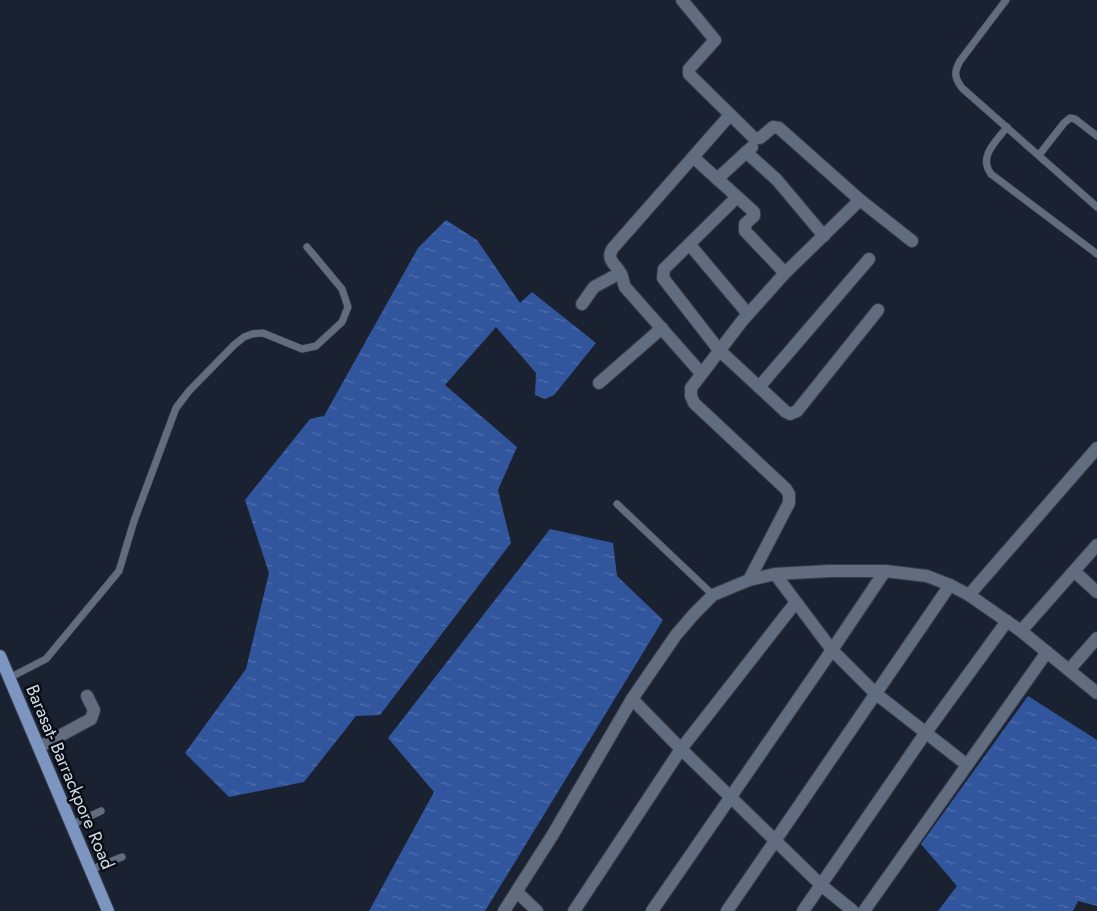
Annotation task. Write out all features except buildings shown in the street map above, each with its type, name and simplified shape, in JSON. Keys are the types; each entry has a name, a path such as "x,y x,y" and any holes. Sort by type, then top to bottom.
{"main road":[{"name":"Barasat- Barrackpore Road","path":"0,656 108,911"}],"street":[{"path":"682,0 715,40 688,72 754,138 760,138"},
{"path":"701,373 625,286 620,273 610,260 610,252 730,115"},
{"path":"717,179 760,138 774,128 778,128 860,200 912,241"},
{"path":"746,152 781,184 824,236"},
{"path":"693,157 754,215 745,224 745,231 785,273"},
{"path":"737,197 664,269 663,278 719,350 786,412 794,413 878,310"},
{"path":"749,580 789,503 789,494 786,489 694,403 691,396 691,388 748,314 785,273 860,200"},
{"path":"690,244 748,314"},
{"path":"759,387 868,259"},
{"path":"582,304 594,287 620,273"},
{"path":"599,383 662,328"},
{"path":"969,595 1097,448"},
{"path":"1021,630 1097,545"},
{"path":"504,911 552,836 632,699 676,635 714,595 749,580 775,574 829,571 885,571 927,576 969,595 1021,630 1097,693"},
{"path":"652,911 732,798 885,571"},
{"path":"1074,571 1097,592"},
{"path":"775,574 832,650 875,693 967,765"},
{"path":"727,911 950,585"},
{"path":"574,911 681,749 796,602"},
{"path":"803,911 926,733 1007,621"},
{"path":"1069,670 1097,638"},
{"path":"864,911 1047,652"},
{"path":"39,747 91,719 94,710 88,696"},
{"path":"632,699 775,841 821,885 853,911"},
{"path":"517,892 537,911"}],"lane":[{"path":"1006,0 960,61 955,71 956,80 962,88 1097,206"},
{"path":"1039,155 1064,122 1070,118 1075,119 1097,136"},
{"path":"1007,127 988,152 986,167 992,174 1097,254"},
{"path":"9,678 46,659 119,571 129,534 176,408 189,391 244,337 263,332 302,349 316,346 342,322 348,307 342,289 306,247"},
{"path":"617,504 714,595"},
{"path":"71,825 101,811"},
{"path":"90,870 122,857"}],"water":[{"path":"446,220 477,240 520,303 532,292 596,343 554,395 545,399 535,395 536,373 496,327 445,385 517,447 498,490 511,543 380,715 356,716 304,782 229,797 185,753 246,669 269,573 245,500 310,419 324,416 418,248"},
{"path":"550,529 613,543 617,576 663,620 485,911 369,911 434,792 388,738"},
{"path":"1028,696 1097,740 1097,906 1078,901 1073,911 938,911 957,886 921,844"}]}
